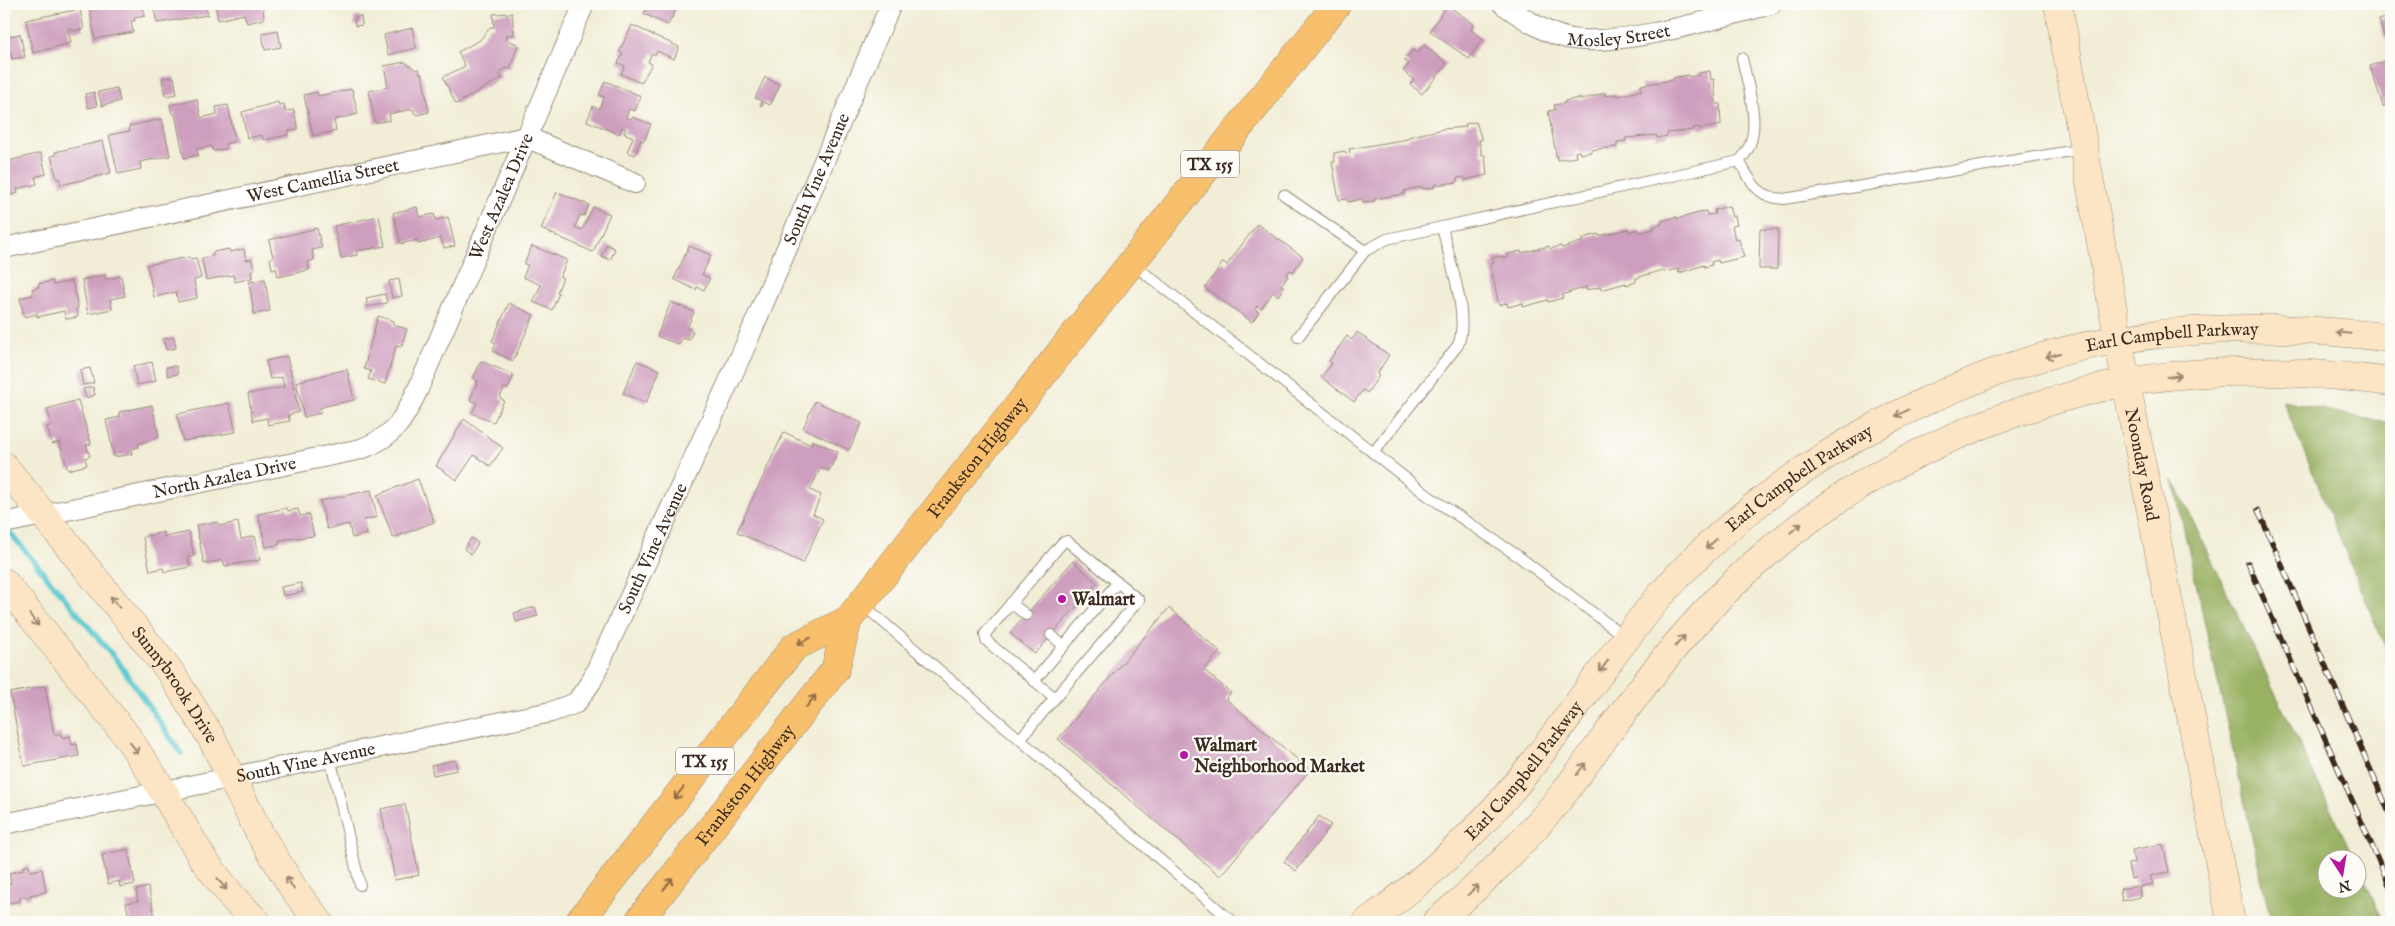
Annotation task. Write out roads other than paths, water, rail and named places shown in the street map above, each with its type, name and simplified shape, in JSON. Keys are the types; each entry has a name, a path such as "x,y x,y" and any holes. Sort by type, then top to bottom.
{"main road":[{"name":"Frankston Highway","path":"638,922 835,670 855,612 1337,4"},
{"name":"Noonday Road","path":"2058,4 2118,340 2231,922"},
{"name":"Earl Campbell Parkway","path":"1366,922 1428,873 1488,815 1528,770 1626,638 1675,580 1724,533 1792,480 1860,436 1917,405 1974,380 2034,360 2118,340 2188,332 2253,329 2329,331 2391,338"},
{"name":"Earl Campbell Parkway","path":"1436,922 1485,879 1535,827 1661,663 1703,615 1751,567 1807,519 1866,480 1934,445 1973,428 2037,406 2126,382 2183,374 2251,372 2313,373 2391,382"},
{"name":"Sunnybrook Drive","path":"4,466 36,516 169,670 211,737 230,777 274,857 293,888 319,922"},
{"path":"4,582 126,736 164,791 203,859 233,898 257,922"},
{"name":"TX 155","path":"579,922 794,647 855,612"},
{"path":"1626,638 1661,663"}],"street":[{"name":"West Azalea Drive","path":"418,389 584,4"},
{"name":"South Vine Avenue","path":"4,824 551,712 576,703 585,693 743,351 891,4"},
{"name":"Mosley Street","path":"1503,4 1552,33 1592,40 1674,27 1771,4"},
{"path":"526,137 635,183"},
{"name":"West Camellia Street","path":"4,248 526,137"},
{"name":"North Azalea Drive","path":"4,524 361,448 381,442 397,428 418,389"}],"lane":[{"path":"1298,338 1365,251 1387,239 1739,161 1745,156 1754,121 1742,58"},
{"path":"1739,161 1756,188 1764,195 1784,199 2084,148"},
{"path":"1284,195 1365,251"},
{"path":"1373,453 1458,345 1462,333 1460,304 1442,227"},
{"path":"1132,264 1427,495 1518,556 1626,638"},
{"path":"1020,738 1055,698 1139,600 1067,541 1063,542 985,634 986,640 1055,698"},
{"path":"1034,682 1118,582"},
{"path":"1011,603 1026,615"},
{"path":"855,612 1020,738 1233,922"},
{"path":"1051,635 1064,646"},
{"path":"330,757 360,885"}],"waterway":[{"path":"6,528 119,663 181,753"}],"railway":[{"path":"2258,510 2391,817"},
{"path":"2248,563 2391,889"}],"place":[{"name":"Walmart","path":"1062,599"},
{"name":"Walmart Neighborhood Market","path":"1184,755"}]}
